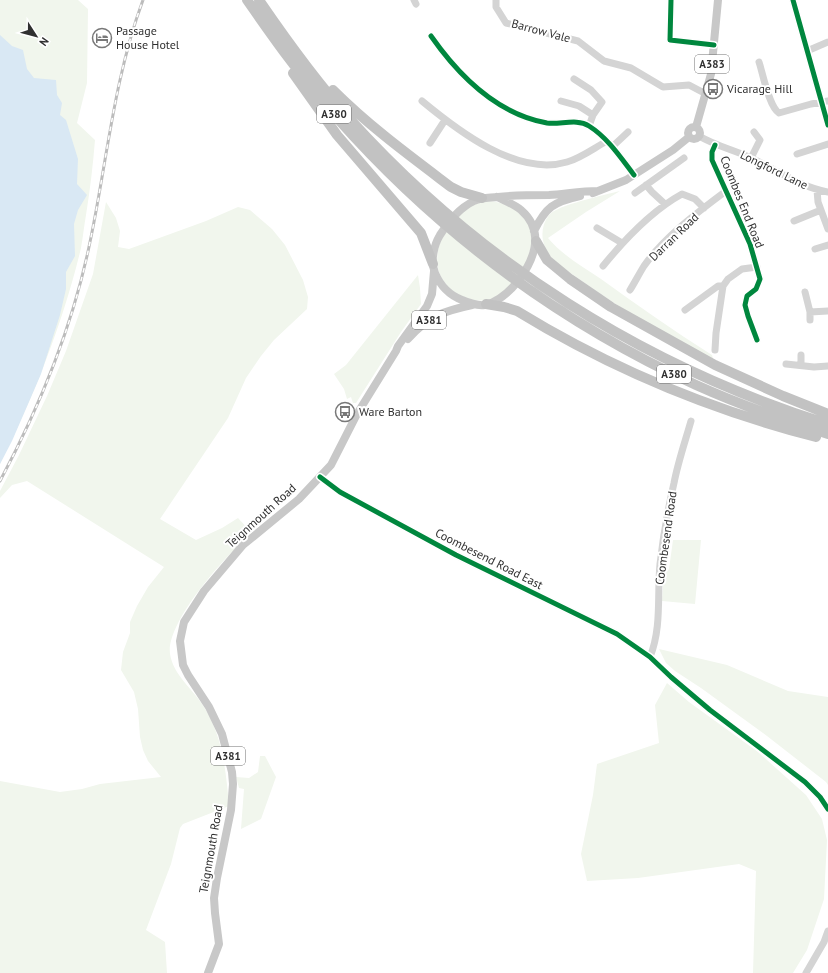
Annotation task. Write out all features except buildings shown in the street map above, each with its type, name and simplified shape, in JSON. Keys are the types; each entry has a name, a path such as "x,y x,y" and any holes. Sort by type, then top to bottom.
{"highway":[{"name":"A380","path":"247,0 336,117 393,176 460,232 508,269 595,332 660,368 698,386 764,412 828,434"},
{"name":"A380","path":"259,0 290,45 329,94 364,135 405,176 437,212"},
{"name":"A380","path":"270,32 282,57 325,118 358,160 421,233 434,268"},
{"name":"A380","path":"290,45 312,66 342,99 397,146 451,187 461,192 482,198"},
{"name":"A380","path":"535,236 547,260 570,279 611,307 715,365 782,396 828,414"},
{"name":"A380","path":"533,287 679,366 768,403 828,424"},
{"name":"A380","path":"486,304 517,311 601,358 680,393 740,415 828,440"}],"main road":[{"name":"A383","path":"535,236 541,218 548,209 561,202 619,183 673,150 689,137 688,130 692,127 696,127 711,74 718,0"},
{"path":"689,137 695,139 700,136 700,130 696,127"},
{"name":"A383","path":"497,197 508,195 551,195 598,191"},
{"path":"497,197 511,203 522,211 529,220 535,236 534,255 530,265 515,285 500,297 486,304 472,304 458,298 448,292 441,284 434,268 434,251 439,236 461,209 467,205 482,198 497,197"},
{"name":"Teignmouth Road","path":"208,973 219,944 214,898 216,878 231,810 233,784 232,772 222,734 217,722 183,665 180,641 184,622 204,590 243,545 299,499 331,465 357,414 398,346 428,306 432,294 434,268"},
{"name":"Teignmouth Road","path":"396,351 416,330 428,321 443,312 472,304"}],"street":[{"name":"Barrow Vale","path":"496,0 496,7 506,23 578,41 604,61 631,68 663,87 689,85 706,94"},
{"path":"672,0 670,40 714,45"},
{"path":"793,0 807,51 825,102 828,125"},
{"path":"431,36 460,73 500,105 534,120 549,123 583,123 589,126 610,144 634,175"},
{"path":"807,51 828,42"},
{"path":"760,62 770,100 775,110 779,112 825,102"},
{"path":"574,79 591,90 602,102 593,115 589,126"},
{"path":"422,101 445,120 497,153 531,163 554,165 567,162 610,144 628,132"},
{"path":"561,101 579,106 593,115"},
{"path":"430,143 445,120"},
{"path":"751,158 760,140 754,132"},
{"name":"Longford Lane","path":"700,136 715,145 751,158 796,181 817,190 828,192"},
{"path":"797,154 828,144"},
{"name":"Coombes End Road","path":"715,145 712,152 712,160 750,244 760,279 756,289 747,296 745,304 757,340"},
{"path":"635,193 684,158"},
{"path":"646,185 665,204"},
{"name":"Darran Road","path":"630,290 644,266 664,243 726,190"},
{"path":"817,190 818,202 828,229"},
{"path":"603,266 622,243 665,204 682,194 695,199 704,208"},
{"path":"794,222 821,210"},
{"path":"597,228 622,243"},
{"path":"815,249 828,245"},
{"path":"715,350 723,286 728,279 742,270 757,267"},
{"path":"685,310 718,286 723,286"},
{"path":"805,292 810,312 810,320"},
{"path":"810,312 828,311"},
{"path":"801,355 801,365"},
{"path":"786,364 814,367 828,366"},
{"name":"Coombesend Road","path":"650,657 657,632 660,564 668,514 674,483 691,421"},
{"name":"Coombesend Road East","path":"320,477 340,492 456,555 617,634 650,657 710,710 805,782 820,797 828,808"},
{"path":"806,973 824,942 828,931"}],"shaded area":[{"path":"0,0 78,0 88,9 87,83 77,123 95,140 82,244 66,304 36,386 0,464"},
{"path":"0,35 12,46 23,50 27,69 34,78 56,80 57,95 62,103 60,115 66,120 78,159 77,184 87,195 78,210 74,224 75,256 66,272 66,289 60,315 41,374 12,441 0,464"},
{"path":"620,191 548,238 573,260 712,355 714,362 614,303 562,267 551,257 545,247 542,236 544,225 549,215 554,211 571,204"},
{"path":"490,201 498,202 512,208 524,217 531,230 532,242 528,261 507,288 491,299 474,300 457,294 447,285 440,275 437,265 437,255 444,235 457,217 471,206"},
{"path":"106,202 116,218 120,231 118,247 129,249 206,221 238,207 250,210 272,229 285,245 303,280 308,297 307,309 274,340 261,356 246,378 228,418 160,519 196,540 222,528 238,518 252,533 214,571 200,589 188,606 171,640 170,654 175,669 200,701 216,730 225,768 229,806 183,824 180,828 171,864 146,930 165,942 167,973 0,973 0,781 60,792 82,789 100,784 161,777 148,761 143,750 140,737 138,709 134,692 121,670 123,652 130,633 130,622 148,587 164,567 27,481 12,485 0,498 0,491 47,396 66,351 93,274"},
{"path":"418,275 421,304 401,332 356,403 353,403 351,397 347,399 344,389 334,374 346,365"},
{"path":"673,540 701,540 695,604 662,601 664,575 669,569"},
{"path":"659,649 727,665 788,691 828,697 828,785 767,736 675,671 666,663"},
{"path":"667,683 689,702 758,752 806,795 822,819 827,840 824,899 807,950 793,973 753,973 756,871 739,864 638,878 587,881 581,854 593,795 597,764 659,743 655,705"},
{"path":"260,756 265,756 276,777 261,819 241,829 244,789 239,788 236,777 249,778 258,772"}],"railway":[{"path":"0,481 42,395 65,335 83,273 90,242 118,89 133,29 143,0"}],"cycle path":[{"path":"671,0 670,40 714,45"},
{"path":"793,0 828,125"},
{"path":"431,36 467,79 496,102 512,111 547,123 579,122 589,126 608,142 634,175"},
{"path":"715,145 712,152 712,160 750,244 760,279 756,289 747,296 745,305 757,340"},
{"path":"320,477 340,492 456,555 617,634 650,657 710,710 805,782 820,797 828,809"}],"place":[{"name":"Passage House Hotel","path":"102,38"},
{"name":"Vicarage Hill","path":"713,89"},
{"name":"Ware Barton","path":"345,412"}]}
